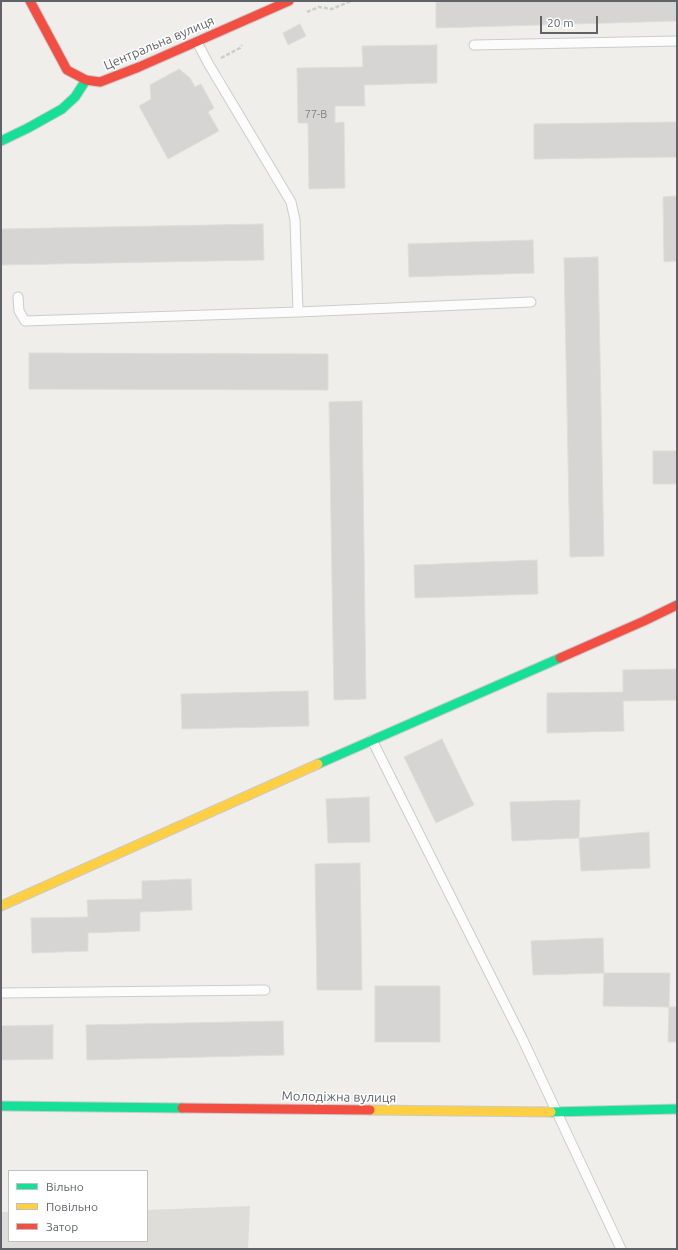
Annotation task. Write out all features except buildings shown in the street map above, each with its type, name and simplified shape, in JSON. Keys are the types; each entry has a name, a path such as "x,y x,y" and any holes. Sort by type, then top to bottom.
{"street":[{"name":"Центральна вулиця","path":"30,1 67,70 86,80 100,82 197,42 289,1"},
{"path":"1,141 62,109 76,97 86,80"},
{"path":"1,906 677,605"},
{"name":"Молодіжна вулиця","path":"1,1106 556,1112 677,1109"}],"lane":[{"path":"474,45 677,41"},
{"path":"197,42 291,202 295,220 298,312"},
{"path":"18,297 19,311 25,321 298,312 531,302"},
{"path":"372,740 522,1038 621,1249"},
{"path":"1,993 265,990"}],"shaded area":[{"path":"250,1206 248,1249 1,1249 1,1212 8,1212 8,1242 148,1242 148,1210"}],"traffic: fast":[{"path":"1,141 62,109 75,97 86,80"},
{"path":"318,764 560,658"},
{"path":"1,1106 182,1108"},
{"path":"551,1112 677,1109"}],"traffic: slow":[{"path":"1,906 318,764"},
{"path":"370,1110 551,1112"}],"traffic: jam":[{"path":"30,1 67,70 86,80 100,82 139,67 289,1"},
{"path":"560,658 677,605"},
{"path":"182,1108 370,1110"}]}
